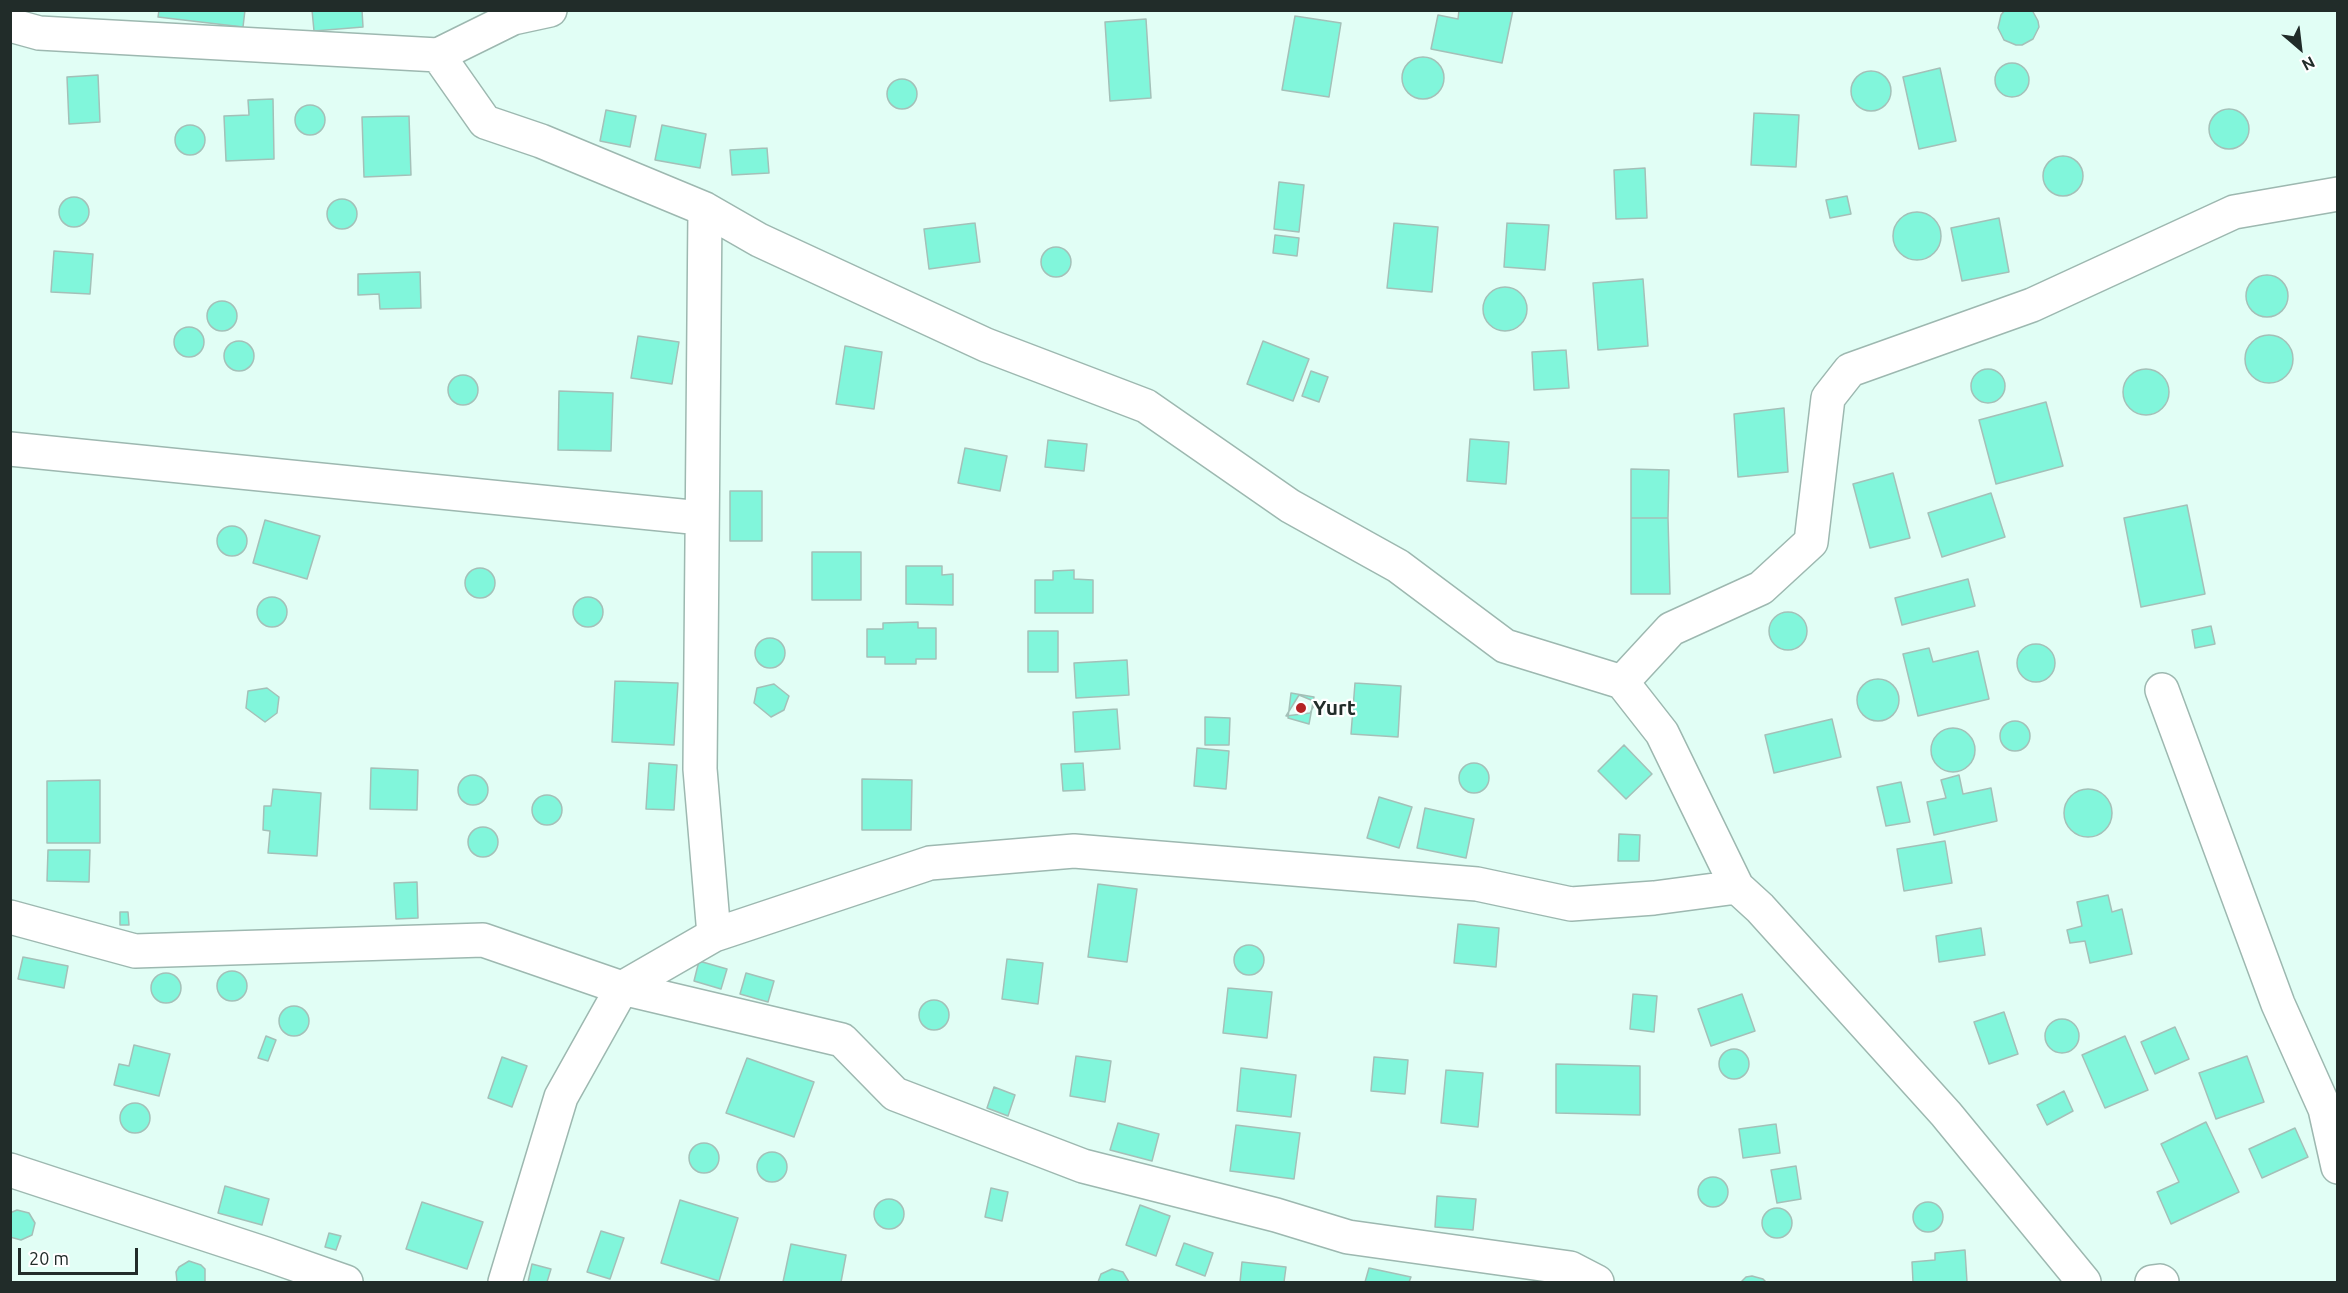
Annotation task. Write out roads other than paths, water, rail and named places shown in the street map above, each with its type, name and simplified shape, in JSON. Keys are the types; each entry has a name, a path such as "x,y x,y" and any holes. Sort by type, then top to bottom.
{"street":[{"path":"10,25 39,33 438,55 513,18 550,10"},
{"path":"438,55 486,122 541,141 705,209 759,240 986,345 1146,406 1290,506 1398,566 1505,646 1622,682 1662,733 1737,887 1760,908 1946,1114 2084,1282"},
{"path":"1622,682 1671,629 1761,588 1811,542 1828,398 1850,370 2032,305 2234,212 2337,194"},
{"path":"705,209 700,769 714,935"},
{"path":"10,448 701,518"},
{"path":"2162,690 2278,1004 2331,1109 2337,1167"},
{"path":"505,1282 561,1097 622,988 714,935 930,863 1074,851 1477,884 1571,904 1654,898 1737,887"},
{"path":"10,917 135,951 483,940 622,988 842,1040 894,1094 1083,1166 1276,1215 1348,1237 1570,1268 1597,1282"},
{"path":"10,1170 346,1282"},
{"path":"2152,1282 2162,1282"}],"place":[{"name":"Yurt","path":"1301,708"}]}
